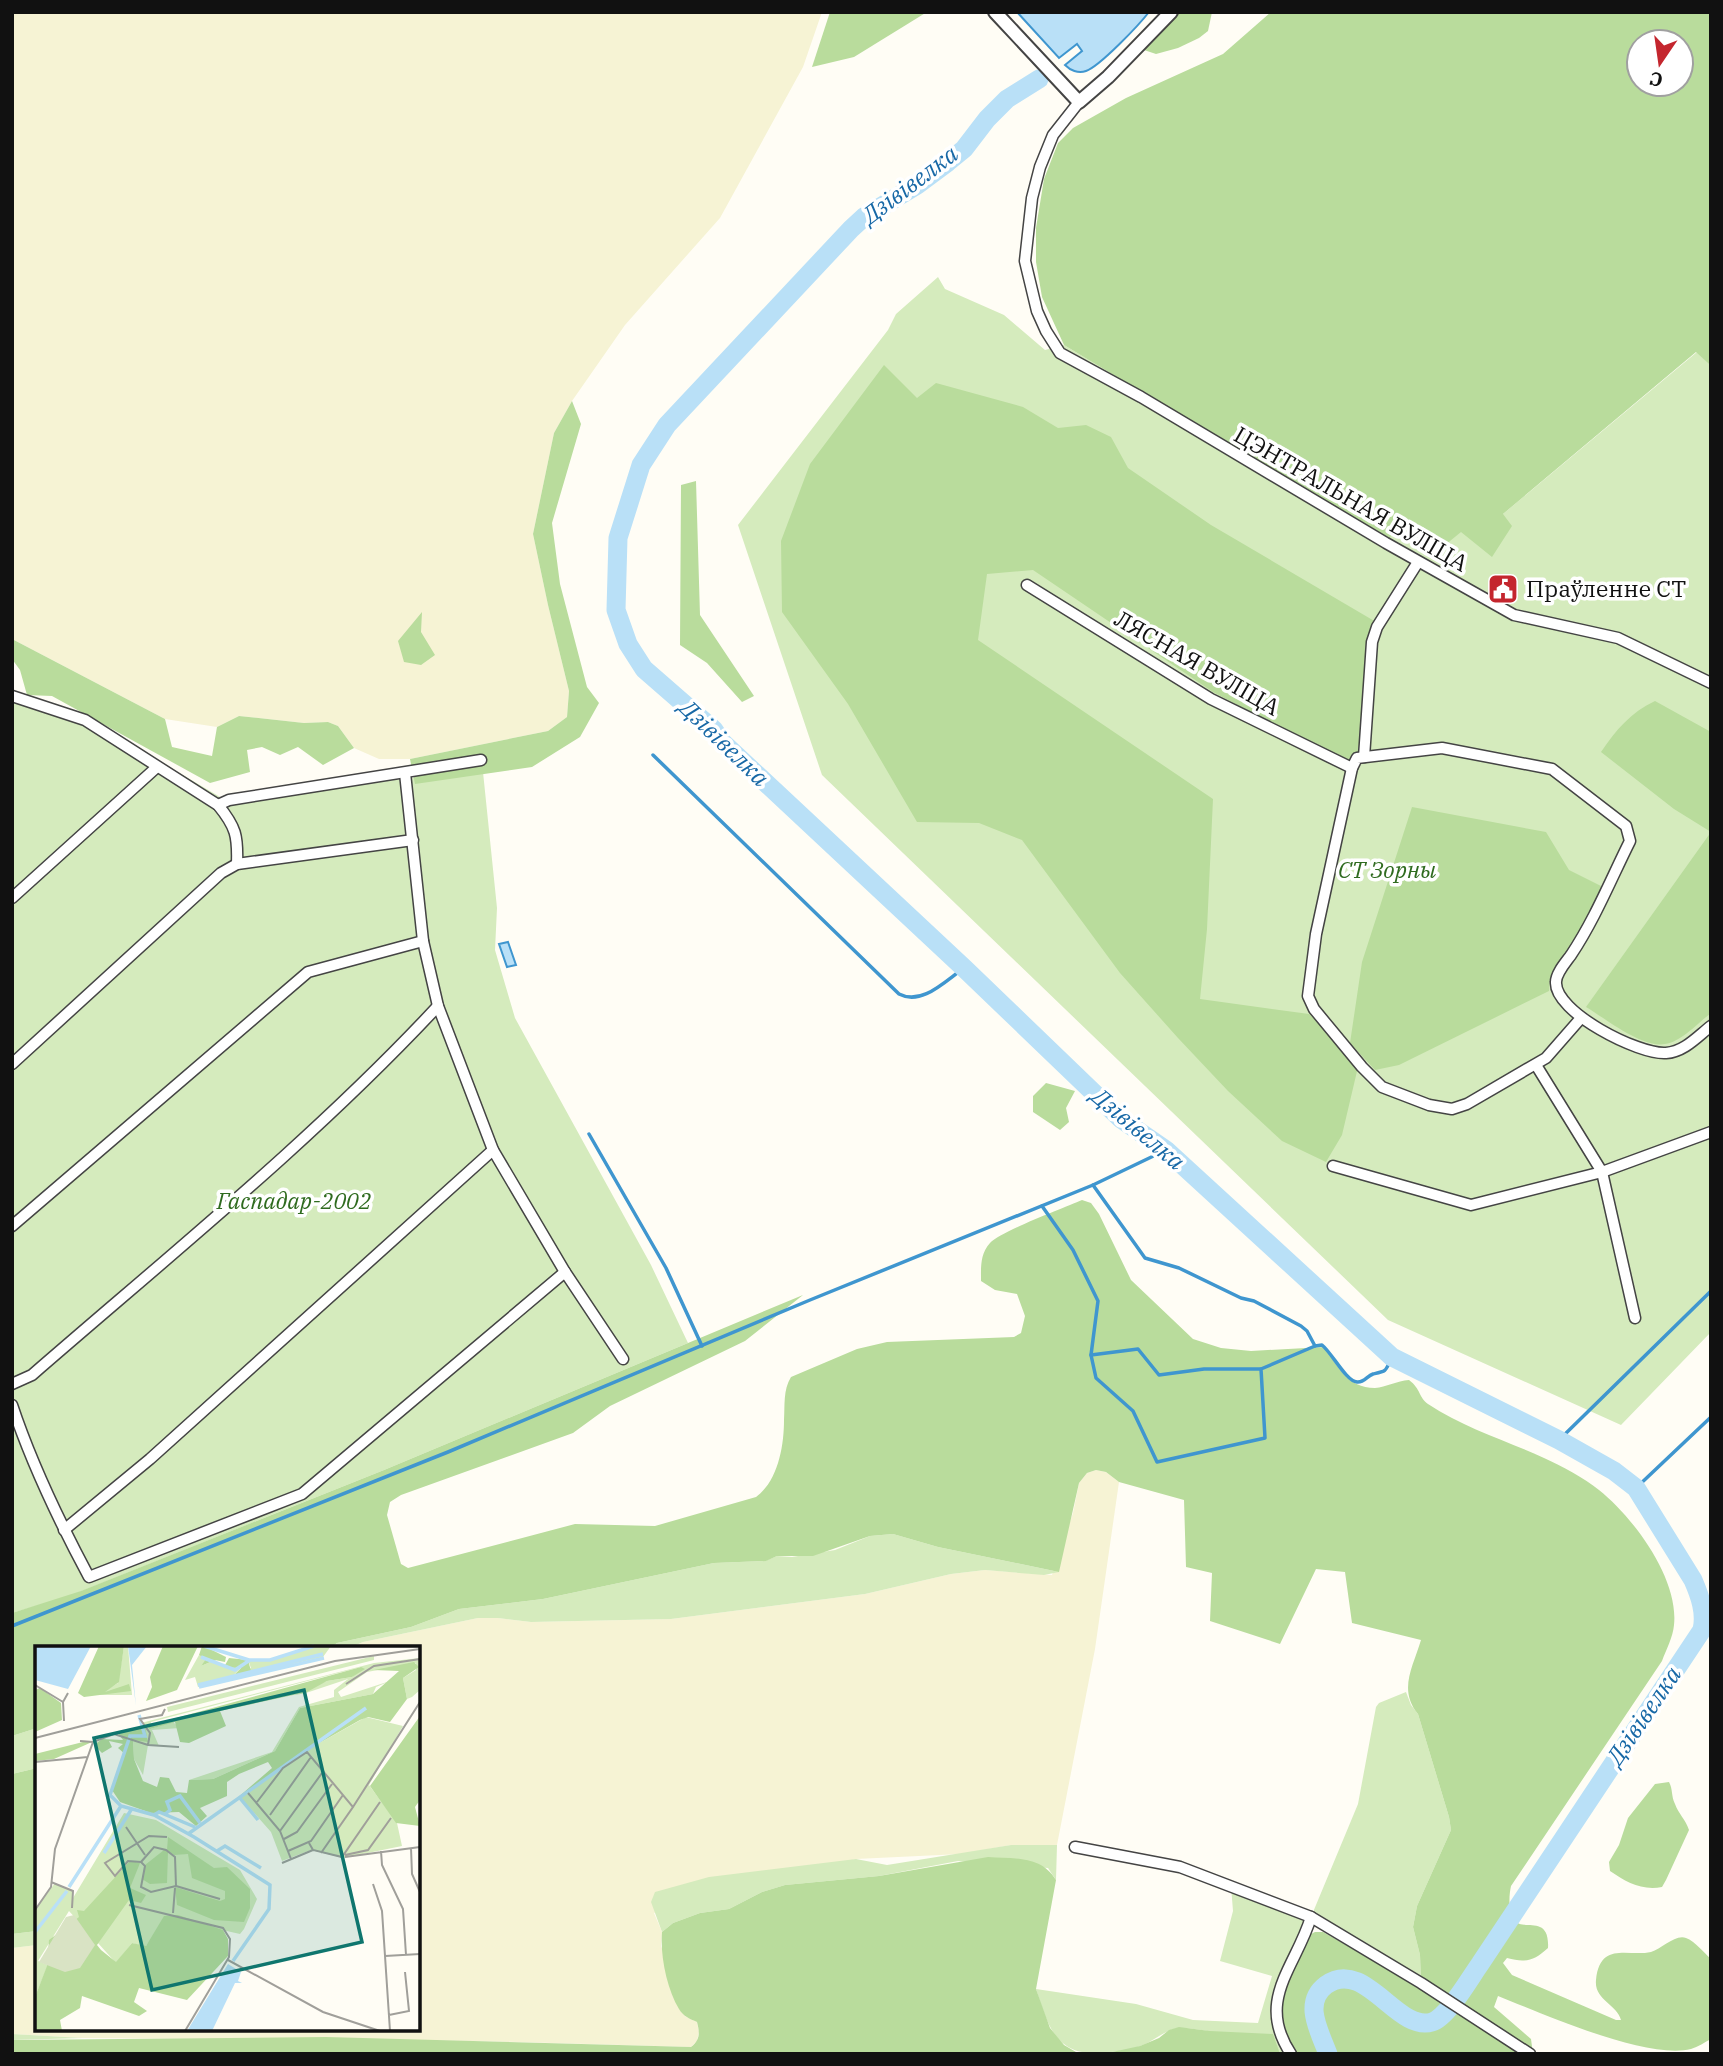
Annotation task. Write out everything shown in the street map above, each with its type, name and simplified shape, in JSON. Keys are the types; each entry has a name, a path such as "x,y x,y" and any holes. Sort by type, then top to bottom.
{"street":[{"path":"995,12 1079,102 1108,77 1171,12"},
{"name":"ЦЭНТРАЛЬНАЯ ВУЛІЦА","path":"1079,102 1053,135 1040,167 1032,198 1025,261 1037,311 1045,331 1059,353 1141,397 1418,562 1514,615 1625,640 1711,683"},
{"path":"1364,757 1372,642 1377,627 1418,562"},
{"name":"ЛЯСНАЯ ВУЛІЦА","path":"1027,585 1212,699 1352,768"},
{"path":"12,696 85,720 218,805 232,821 238,839 237,864"},
{"path":"1581,1018 1546,1058 1467,1104 1452,1109 1429,1105 1382,1087 1362,1067 1314,1009 1308,996 1316,934 1352,768 1357,758 1442,748 1552,769 1626,825 1630,841 1581,940 1555,979 1556,992 1581,1018 1644,1051 1665,1053 1681,1049 1711,1026"},
{"path":"218,805 229,800 481,760"},
{"path":"12,898 157,767"},
{"path":"405,773 423,941 438,1006 493,1150 565,1272 623,1359"},
{"path":"12,1064 221,873 237,864 413,840"},
{"path":"12,1226 308,972 423,941"},
{"path":"12,1384 32,1375 244,1191 401,1045 438,1006"},
{"path":"1536,1065 1602,1172 1635,1318"},
{"path":"1333,1166 1471,1205 1602,1172 1711,1132"},
{"path":"64,1530 150,1460 493,1150"},
{"path":"12,1405 28,1452 89,1577 302,1494 565,1272"},
{"path":"1075,1847 1180,1867 1311,1917 1461,2008 1530,2054"},
{"path":"1291,2054 1281,2031 1275,2004 1283,1978 1311,1917"}],"shaded area":[{"path":"12,12 822,12 803,67 720,218 625,325 572,401 554,433 533,534 569,691 567,717 548,731 410,759 379,759 354,748 338,726 328,722 304,723 239,716 217,727 165,719 12,639"},
{"path":"1096,1470 1106,1472 1119,1482 1095,1649 1057,1845 1011,1845 961,1854 856,1859 654,1913 662,1932 661,1946 685,2016 697,2022 697,2041 691,2047 478,2041 83,2038 12,2034 12,1948 35,1945 35,2031 420,2031 420,1646 354,1646 478,1618 531,1622 671,1619 865,1594 951,1574 985,1570 1052,1575 1073,1513 1079,1483 1087,1473"}],"green space":[{"path":"830,12 927,12 854,57 812,67"},
{"path":"1180,12 1212,12 1208,31 1178,48 1156,54 1144,50"},
{"path":"1271,12 1711,12 1711,366 1696,352 1503,514 1512,526 1492,557 1461,532 1439,550 1396,528 1388,541 1064,345 1042,297 1036,262 1036,228 1044,179 1058,143 1073,128 1126,98 1223,54"},
{"name":"СТ Зорны","path":"938,277 945,289 1004,315 1045,350 1064,345 1388,540 1396,528 1461,532 1503,514 1697,352 1711,366 1711,1332 1621,1425 1388,1320 822,775 738,525 888,330 896,314"},
{"path":"884,365 917,398 936,383 1023,407 1058,428 1086,425 1111,437 1128,468 1211,525 1376,622 1366,643 1361,739 1357,758 1348,763 1213,692 1033,570 987,574 978,640 1213,799 1207,929 1200,999 1309,1014 1337,1040 1358,1067 1342,1135 1326,1162 1282,1141 1228,1091 1120,973 1022,840 979,823 917,822 848,704 782,612 781,541 810,464"},
{"path":"572,401 581,424 552,523 560,584 587,687 599,703 580,737 532,767 415,784 410,759 548,731 567,717 569,691 533,534 554,433"},
{"path":"696,481 700,615 754,696 742,702 707,663 680,645 681,485"},
{"path":"422,612 421,632 435,655 421,665 404,662 398,641"},
{"path":"12,639 165,719 172,747 212,756 217,727 239,716 304,723 328,722 338,726 354,748 323,765 298,747 280,755 262,747 247,750 250,772 210,783 52,696 27,695 20,670 12,659"},
{"name":"Гаспадар-2002","path":"12,692 81,715 232,804 401,779 483,772 497,908 495,950 515,1018 651,1265 688,1343 384,1470 67,1597 12,1613"},
{"path":"1655,701 1711,732 1711,832 1674,809 1601,752 1625,722"},
{"path":"1412,807 1546,832 1569,870 1603,887 1578,936 1550,978 1549,991 1399,1065 1375,1070 1350,1043 1362,962"},
{"path":"1711,832 1711,1013 1671,1043 1646,1042 1624,1032 1586,1007"},
{"path":"1046,1083 1075,1091 1066,1108 1069,1122 1060,1130 1033,1112 1033,1096"},
{"path":"1082,1200 1091,1203 1131,1280 1193,1339 1221,1348 1251,1351 1324,1347 1344,1375 1357,1384 1375,1388 1409,1380 1425,1402 1470,1427 1573,1472 1599,1490 1626,1516 1652,1551 1669,1588 1674,1607 1671,1639 1662,1661 1511,1886 1509,1898 1514,1920 1523,1925 1535,1925 1545,1931 1548,1948 1529,1960 1507,1958 1503,1963 1512,1975 1621,2020 1596,1987 1603,1960 1616,1953 1651,1952 1677,1938 1686,1938 1711,1959 1711,2039 1691,2049 1672,2051 1648,2048 1594,2033 1498,1996 1494,2007 1531,2039 1533,2054 1294,2054 1283,2029 1280,2002 1307,1936 1323,1932 1415,1984 1421,1983 1420,1955 1413,1927 1417,1906 1451,1830 1418,1714 1409,1696 1409,1678 1421,1640 1352,1623 1345,1572 1316,1569 1280,1644 1210,1621 1212,1573 1186,1567 1184,1500 1119,1482 1106,1472 1096,1470 1087,1473 1079,1483 1059,1572 938,1547 893,1534 870,1536 813,1556 777,1556 766,1561 714,1563 543,1599 459,1609 411,1627 333,1646 35,1646 35,1729 12,1736 12,1613 81,1591 384,1470 803,1295 745,1341 610,1406 573,1433 401,1495 390,1502 387,1515 401,1564 408,1568 575,1524 655,1526 756,1497 770,1482 778,1462 783,1441 786,1392 791,1377 857,1349 887,1342 1014,1337 1021,1333 1025,1316 1017,1294 995,1290 981,1281 982,1261 984,1252 996,1238"},
{"path":"893,1534 938,1547 1059,1572 1044,1575 985,1570 951,1574 865,1594 671,1619 531,1622 478,1618 354,1646 333,1646 411,1627 459,1609 543,1599 714,1563 765,1561 777,1556 792,1557 835,1550 870,1536"},
{"path":"1406,1692 1418,1714 1451,1830 1417,1906 1413,1927 1420,1955 1421,1983 1311,1917 1358,1804 1376,1707 1379,1703"},
{"path":"35,1729 35,1768 12,1774 12,1736"},
{"path":"35,1768 35,1931 12,1934 12,1774"},
{"path":"1669,1782 1676,1807 1689,1830 1662,1887 1641,1887 1610,1871 1609,1862 1619,1845 1628,1818 1655,1784"},
{"path":"1011,1845 1057,1845 1056,1880 1048,1868 958,1861 879,1876 785,1885 762,1892 729,1909 700,1913 673,1923 662,1932 651,1902 655,1892 709,1877 856,1859 887,1865"},
{"path":"988,1857 1035,1862 1050,1872 1056,1880 1036,1989 1050,2028 1064,2045 1076,2052 1112,2052 1140,2046 1179,2027 1273,2034 1280,2054 12,2054 12,2040 326,2037 691,2047 698,2036 697,2022 679,2009 663,1962 662,1932 673,1923 700,1913 729,1909 762,1892 785,1885 879,1876"},
{"path":"1231,1886 1309,1920 1273,1997 1273,2024 1285,2054 1224,2035 1182,2028 1162,2034 1138,2047 1101,2053 1085,2053 1063,2044 1050,2026 1036,1989 1136,2004 1193,2020 1258,2023 1272,1976 1220,1961 1233,1911"},
{"path":"35,1931 35,1945 12,1948 12,1934"},
{"path":"12,2034 83,2038 12,2040"}],"water":[{"path":"1017,12 1149,12 1092,68 1080,72 1065,65 1082,51 1077,44 1059,58"},
{"path":"508,942 516,965 507,967 499,944"}],"waterway":[{"name":"Дзівівелка","path":"1039,79 1007,99 987,119 964,149 948,162 917,185 864,217 851,229 667,425 641,465 618,538 616,610 628,644 644,669 714,730 722,742 1121,1119 1166,1150 1392,1357 1559,1440 1614,1471 1636,1488 1693,1580 1702,1605 1702,1630 1452,2005 1438,2019 1419,2022 1406,2017 1367,1987 1340,1979 1326,1985 1315,2000 1315,2018 1328,2054"},
{"path":"653,755 899,994 908,997 925,994 964,968"},
{"path":"589,1134 666,1268 702,1346"},
{"path":"12,1626 448,1452 1093,1185 1166,1150"},
{"path":"1093,1185 1145,1258 1179,1268 1241,1298 1254,1301 1301,1326 1315,1346 1322,1345 1353,1380 1362,1381 1383,1371 1392,1357"},
{"path":"1042,1206 1073,1250 1098,1301 1091,1355 1096,1378 1133,1411 1157,1462 1265,1438 1261,1369 1315,1346"},
{"path":"1559,1440 1711,1291"},
{"path":"1091,1355 1138,1349 1159,1375 1204,1369 1261,1369"},
{"path":"1636,1488 1711,1417"}],"place":[{"name":"Праўленне СТ","path":"1503,589"}]}
